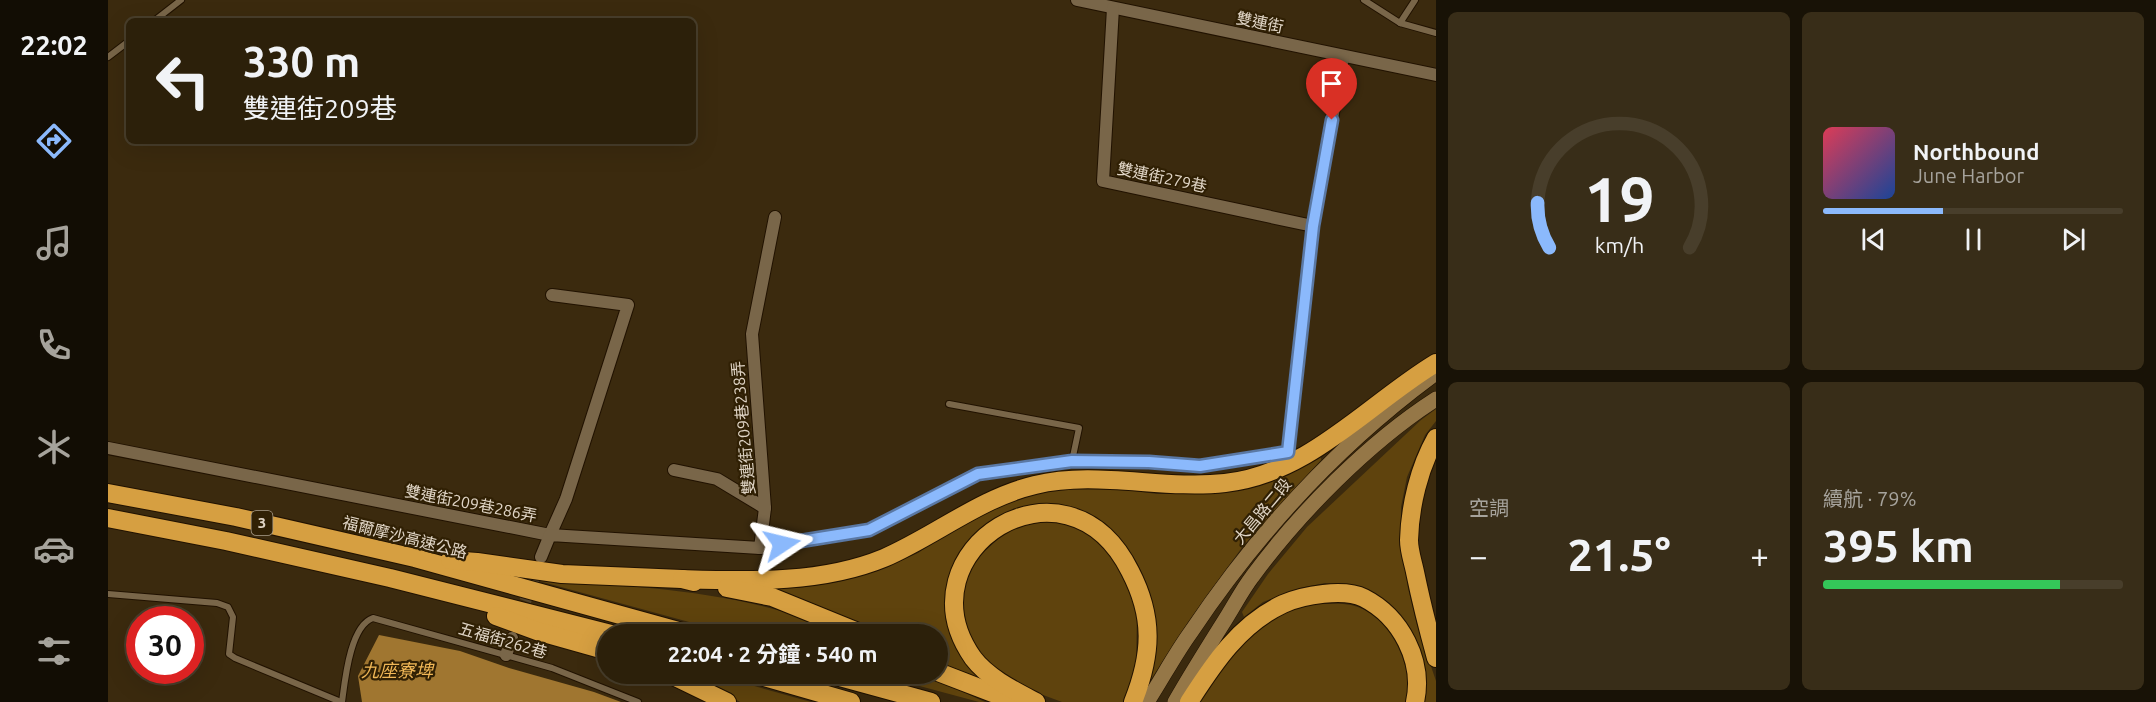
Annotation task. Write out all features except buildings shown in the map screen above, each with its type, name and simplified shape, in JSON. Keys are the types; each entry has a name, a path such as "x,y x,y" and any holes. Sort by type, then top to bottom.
{"highway":[{"path":"415,558 477,562 562,574 753,581 819,575 883,558 992,500 1035,485 1077,480 1118,480 1180,486 1227,483 1261,475 1281,468 1309,453 1436,363"},
{"path":"1436,438 1419,476 1409,543 1424,616 1436,658"},
{"name":"福爾摩沙高速公路","path":"108,493 236,517 415,558 653,624"},
{"path":"1036,702 993,677 974,659 960,633 955,606 961,570 980,539 1009,520 1026,514 1044,512 1066,515 1084,522 1110,539 1119,550 1140,590 1149,637 1144,668 1133,702"},
{"name":"3","path":"108,518 226,541 390,578 597,630"},
{"path":"390,578 537,631 597,648"},
{"path":"682,579 772,597 838,624"},
{"path":"1189,702 1206,674 1229,645 1258,619 1285,604 1311,596 1336,593 1363,598 1389,615 1403,634 1411,652 1416,674 1415,702"},
{"path":"948,676 1017,702"},
{"path":"690,684 727,702"},
{"path":"789,684 851,702"},
{"path":"865,684 931,702"}],"main road":[{"name":"大昌路二段","path":"1147,702 1191,632 1267,530 1351,441 1403,397 1436,373"},
{"name":"大昌路二段","path":"1175,702 1250,579 1275,548 1370,449 1436,399"}],"street":[{"name":"雙連街","path":"1082,0 1436,75"},
{"name":"雙連街279巷","path":"1113,8 1103,181 1313,226"},
{"path":"542,557 550,535 760,548 869,530 978,474 1072,461 1149,462 1200,466 1288,452 1313,226 1343,57"},
{"name":"雙連街209巷238弄","path":"760,548 765,508 752,334 775,217"},
{"name":"雙連街209巷286弄","path":"108,448 550,535 566,499 628,305 552,295"},
{"path":"674,470 717,479 765,508"},
{"path":"506,654 512,638"}],"lane":[{"path":"158,18 181,0"},
{"path":"1364,0 1400,23 1436,33"},
{"path":"1400,23 1415,0"},
{"path":"108,57 126,43"},
{"path":"949,404 1078,428 1072,461"},
{"path":"108,594 217,603 228,607 233,617 229,654 341,702"},
{"name":"五福街262巷","path":"341,702 348,664 360,628 365,620 373,618 552,668 638,702"}],"shaded area":[{"path":"1436,409 1436,421 1425,435 1407,477 1401,507 1401,541 1408,588 1417,625 1436,681 1436,702 1422,702 1420,657 1353,587 1325,583 1300,588 1263,602 1244,617 1242,612 1268,574 1307,527 1421,420"},
{"path":"1320,451 1321,460 1243,546 1188,622 1146,687 1154,650 1156,620 1153,603 1141,570 1129,550 1107,527 1079,511 1063,506 1032,505 1010,511 991,522 974,536 953,573 948,595 948,617 957,645 966,661 982,680 948,665 948,624 861,624 810,603 757,588 798,588 838,582 877,571 918,553 982,511 1038,490 1120,489 1157,494 1203,494 1236,489"},
{"path":"1033,520 1058,520 1084,530 1114,556 1133,593 1137,612 1136,667 1125,702 1062,702 1035,692 1004,676 980,654 967,634 962,610 964,586 974,561 1009,529"},
{"path":"539,581 631,586 692,593 789,613 819,624 696,624"},
{"path":"1318,604 1347,604 1365,610 1377,618 1388,630 1403,658 1407,673 1407,702 1197,702 1221,666 1248,636 1290,609"},
{"path":"709,684 747,684 811,702 740,702"},
{"path":"912,684 946,684 985,702"}],"water":[{"name":"九座寮埤","path":"379,635 460,651 621,702 362,702 358,676"}],"tunnel":[{"path":"519,618 539,564"}],"route":[{"path":"782,544 869,530 978,474 1072,461 1149,462 1200,466 1288,452 1313,226 1332,120"}]}
